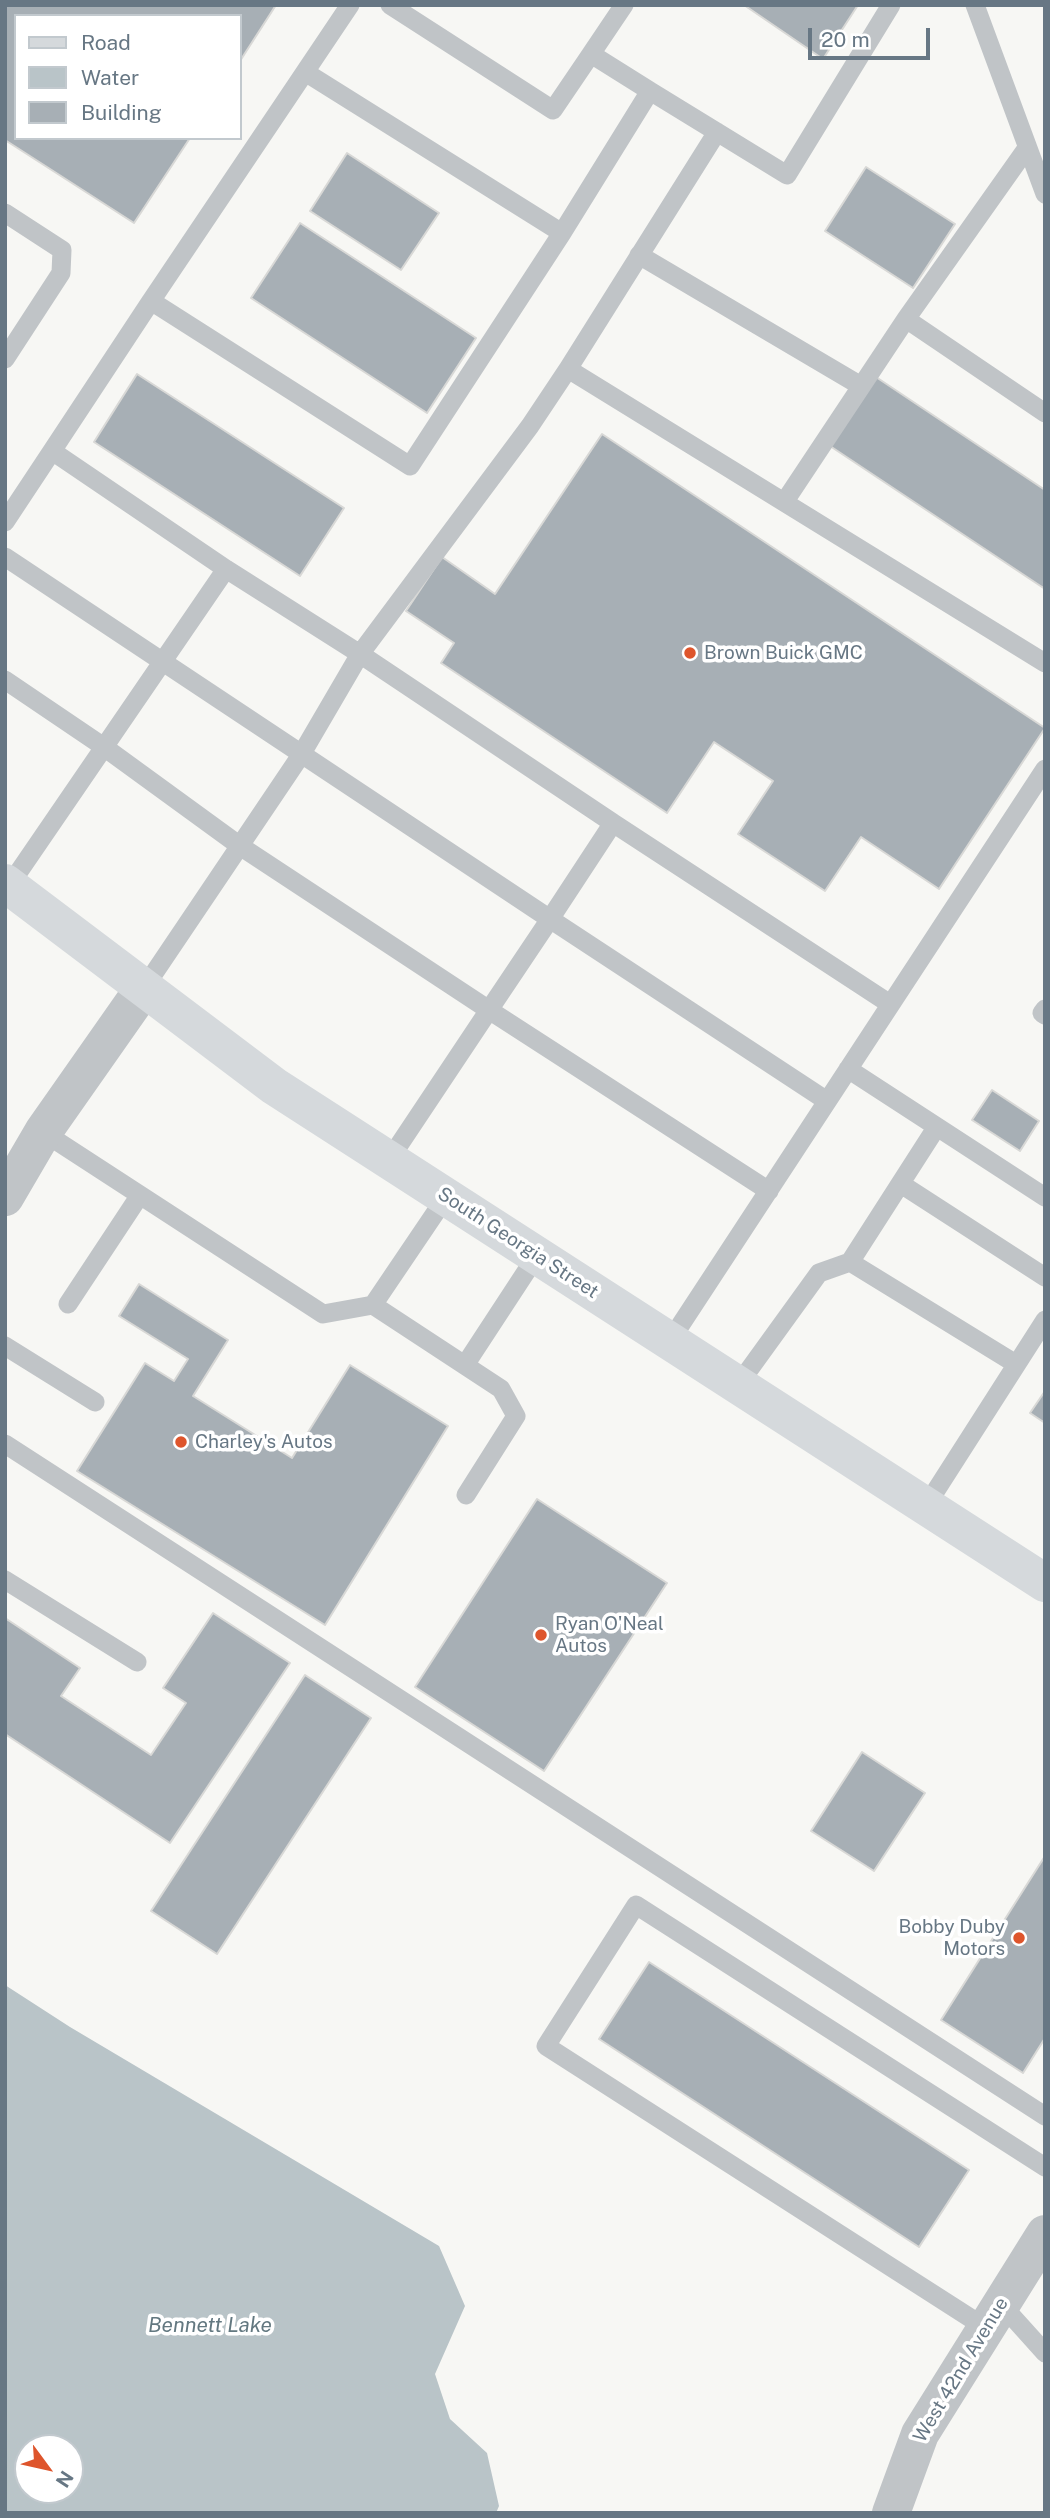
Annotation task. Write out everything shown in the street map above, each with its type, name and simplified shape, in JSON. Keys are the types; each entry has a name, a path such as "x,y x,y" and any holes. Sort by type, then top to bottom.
{"main road":[{"name":"South Georgia Street","path":"7,885 274,1086 1045,1583"}],"street":[{"path":"12,1172 144,988"},
{"name":"West 42nd Avenue","path":"896,2511 920,2434 1045,2234"}],"lane":[{"path":"5,522 350,5"},
{"path":"390,5 554,110 624,5"},
{"path":"591,54 787,175 891,5"},
{"path":"975,5 1045,194"},
{"path":"305,72 562,233"},
{"path":"152,301 410,466 562,233 650,91"},
{"path":"144,988 301,755 360,654 530,426 717,132"},
{"path":"785,501 906,319 1027,148"},
{"path":"5,213 62,250 61,273 5,359"},
{"path":"639,255 861,386"},
{"path":"906,319 1045,413"},
{"path":"568,369 1045,663"},
{"path":"52,451 226,569 360,654 890,1004"},
{"path":"5,557 827,1101"},
{"path":"7,885 226,569"},
{"path":"5,680 104,747 240,846 769,1191"},
{"path":"670,1342 1045,769"},
{"path":"389,1160 613,823"},
{"path":"848,1069 1045,1197"},
{"path":"738,1385 819,1273 850,1262 936,1128"},
{"path":"43,1132 323,1314 373,1305 501,1389 516,1416 466,1495"},
{"path":"901,1184 1045,1278"},
{"path":"68,1304 140,1195"},
{"path":"373,1305 446,1197"},
{"path":"465,1365 537,1255"},
{"path":"850,1262 1016,1364"},
{"path":"926,1506 1045,1320"},
{"path":"5,1346 95,1402"},
{"path":"5,1444 1045,2116"},
{"path":"5,1580 136,1662"},
{"path":"1045,2167 636,1905 546,2046 993,2316 1045,2353"}],"water":[{"name":"Bennett Lake","path":"5,1985 70,2027 439,2246 465,2306 435,2374 450,2419 487,2453 499,2506 496,2513 5,2513"}],"building":[{"path":"5,5 276,5 242,58 242,14 14,14 14,140 189,140 134,223 5,140"},
{"path":"744,5 858,5 823,59"},
{"path":"347,153 439,213 401,270 310,211"},
{"path":"866,167 955,224 913,288 825,231"},
{"path":"300,223 476,338 427,413 251,298"},
{"path":"137,374 344,508 300,576 94,442"},
{"path":"876,377 1045,490 1045,589 830,446"},
{"name":"Brown Buick GMC","path":"602,434 1045,728 939,889 861,837 825,891 738,834 773,781 714,742 667,813 441,663 454,643 406,611 442,557 495,594"},
{"path":"992,1090 1039,1121 1020,1151 972,1120"},
{"name":"Charley's Autos","path":"139,1284 228,1340 193,1396 292,1458 350,1365 448,1426 325,1625 77,1471 145,1363 174,1381 188,1359 119,1316"},
{"path":"1045,1391 1045,1423 1030,1413"},
{"name":"Ryan O'Neal Autos","path":"537,1499 667,1583 544,1771 415,1687"},
{"path":"213,1613 290,1663 170,1843 5,1734 5,1618 80,1668 61,1696 151,1755 186,1703 163,1688"},
{"path":"305,1675 371,1718 217,1954 151,1911"},
{"name":"Bobby Duby Motors","path":"862,1752 925,1793 874,1871 811,1831"},
{"name":"Bobby Duby Motors","path":"1045,1856 1045,2038 1023,2073 941,2020"},
{"path":"649,1962 969,2170 919,2247 599,2039"}],"place":[{"name":"Brown Buick GMC","path":"690,653"},
{"name":"Charley's Autos","path":"181,1442"},
{"name":"Ryan O'Neal Autos","path":"541,1635"},
{"name":"Bobby Duby Motors","path":"1019,1938"}]}
